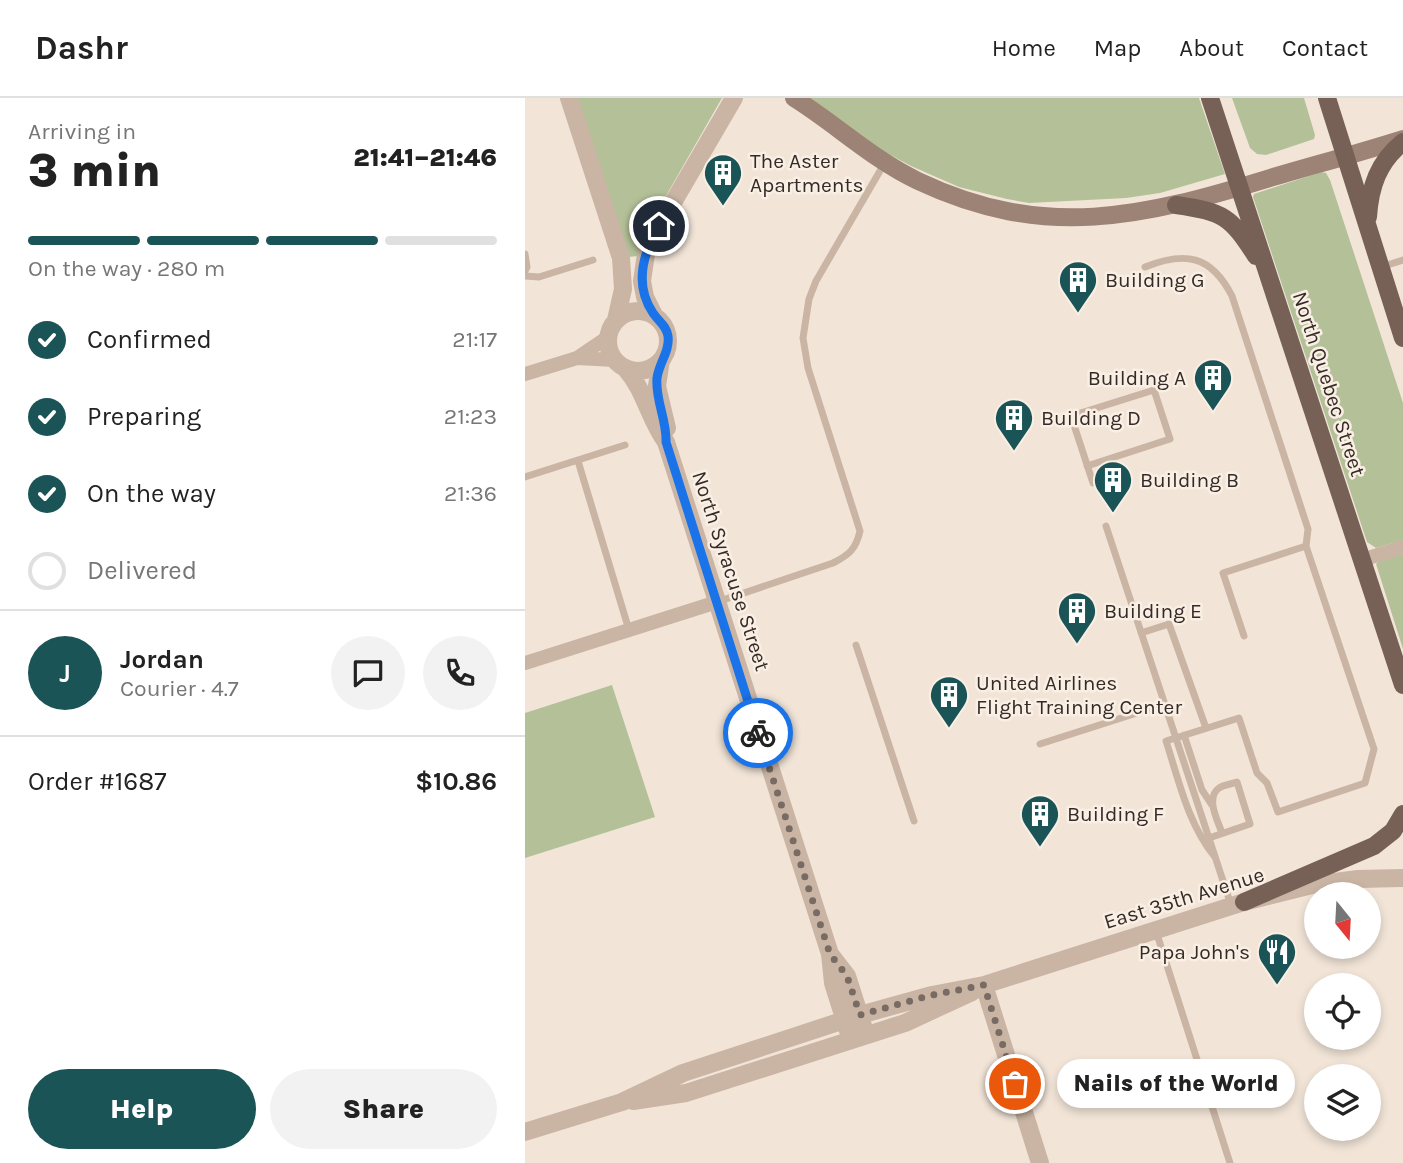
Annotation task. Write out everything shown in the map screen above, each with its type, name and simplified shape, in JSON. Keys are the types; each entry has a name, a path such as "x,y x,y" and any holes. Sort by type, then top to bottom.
{"main road":[{"path":"795,98 884,164 920,182 967,201 1043,217 1110,217 1176,205 1403,141"},
{"path":"1327,98 1403,338"},
{"name":"North Quebec Street","path":"1214,103 1403,685"},
{"path":"1367,224 1374,179 1384,161 1403,141"},
{"path":"1176,205 1208,210 1228,218 1242,234 1270,277"},
{"path":"1238,904 1374,846 1393,831 1403,814"}],"street":[{"path":"569,98 621,258 623,292 616,320 608,337 608,347 620,364"},
{"path":"577,358 645,370 661,360 667,352 667,331 654,315 645,297 642,281 647,247 734,98"},
{"path":"616,320 634,311 645,311 654,315"},
{"path":"528,374 577,358 608,337"},
{"name":"North Syracuse Street","path":"661,360 657,386 667,429 666,442"},
{"name":"North Syracuse Street","path":"620,364 641,390 657,431 666,442 830,954 847,976 852,1018 859,1038"},
{"path":"1362,560 1403,547"},
{"path":"525,663 717,602"},
{"name":"East 35th Avenue","path":"525,1132 622,1102 683,1073 852,1018 932,995 984,985 1238,904 1312,885 1358,879 1403,878"},
{"path":"984,985 1040,1163"},
{"name":"East 35th Avenue","path":"622,1102 686,1093 859,1038 917,1018 984,985"}],"lane":[{"path":"717,602 833,563 848,556 857,544 860,531 808,368 803,338 809,299 816,281 884,164"},
{"path":"525,254 525,274 539,277 593,260"},
{"path":"1145,267 1169,258 1185,258 1211,267 1224,280 1232,296 1297,491 1308,529 1306,546 1374,749 1365,783 1277,811 1267,783 1257,773 1239,718 1166,741 1194,825 1215,857"},
{"path":"1380,267 1403,260"},
{"path":"1087,467 1170,439 1154,390 1071,416 1087,467 1093,483"},
{"path":"525,477 625,445"},
{"path":"577,461 629,630"},
{"path":"1107,526 1165,704 1202,790 1212,804 1221,834"},
{"path":"1244,636 1223,573 1306,546"},
{"path":"1141,633 1169,624 1206,728"},
{"path":"856,645 914,821"},
{"path":"1040,744 1165,704"},
{"path":"1180,736 1215,857 1238,904"},
{"path":"1209,838 1250,824 1237,782 1219,788 1212,804"},
{"path":"1156,930 1230,1163"}],"green space":[{"path":"573,98 722,98 643,236 638,256 628,257"},
{"path":"810,98 1199,98 1225,174 1160,193 1126,198 1029,203 1007,199 959,187 911,166 881,150"},
{"path":"1232,98 1304,98 1314,139 1266,155 1257,154 1250,148"},
{"path":"1321,172 1326,173 1330,180 1403,403 1403,540 1376,548 1367,542 1253,197 1254,194"},
{"path":"1403,554 1403,649 1376,564 1380,560"},
{"path":"612,685 655,817 525,858 525,713"}],"way so far":[{"path":"758,733 830,954 847,976 860,1015 897,1003 984,985 1015,1084"}],"place":[{"name":"The Aster Apartments","path":"723,207"},
{"name":"Building G","path":"1078,314"},
{"name":"Building A","path":"1213,412"},
{"name":"Building D","path":"1014,452"},
{"name":"Building B","path":"1113,514"},
{"name":"Building E","path":"1077,645"},
{"name":"United Airlines Flight Training Center","path":"949,729"},
{"name":"Building F","path":"1040,848"},
{"name":"Papa John's","path":"1277,986"},
{"name":"Nails of the World","path":"1015,1084"}],"route":[{"path":"659,226 647,247 642,281 645,297 654,315 667,331 669,341 657,379 667,429 666,442 758,733"}]}
